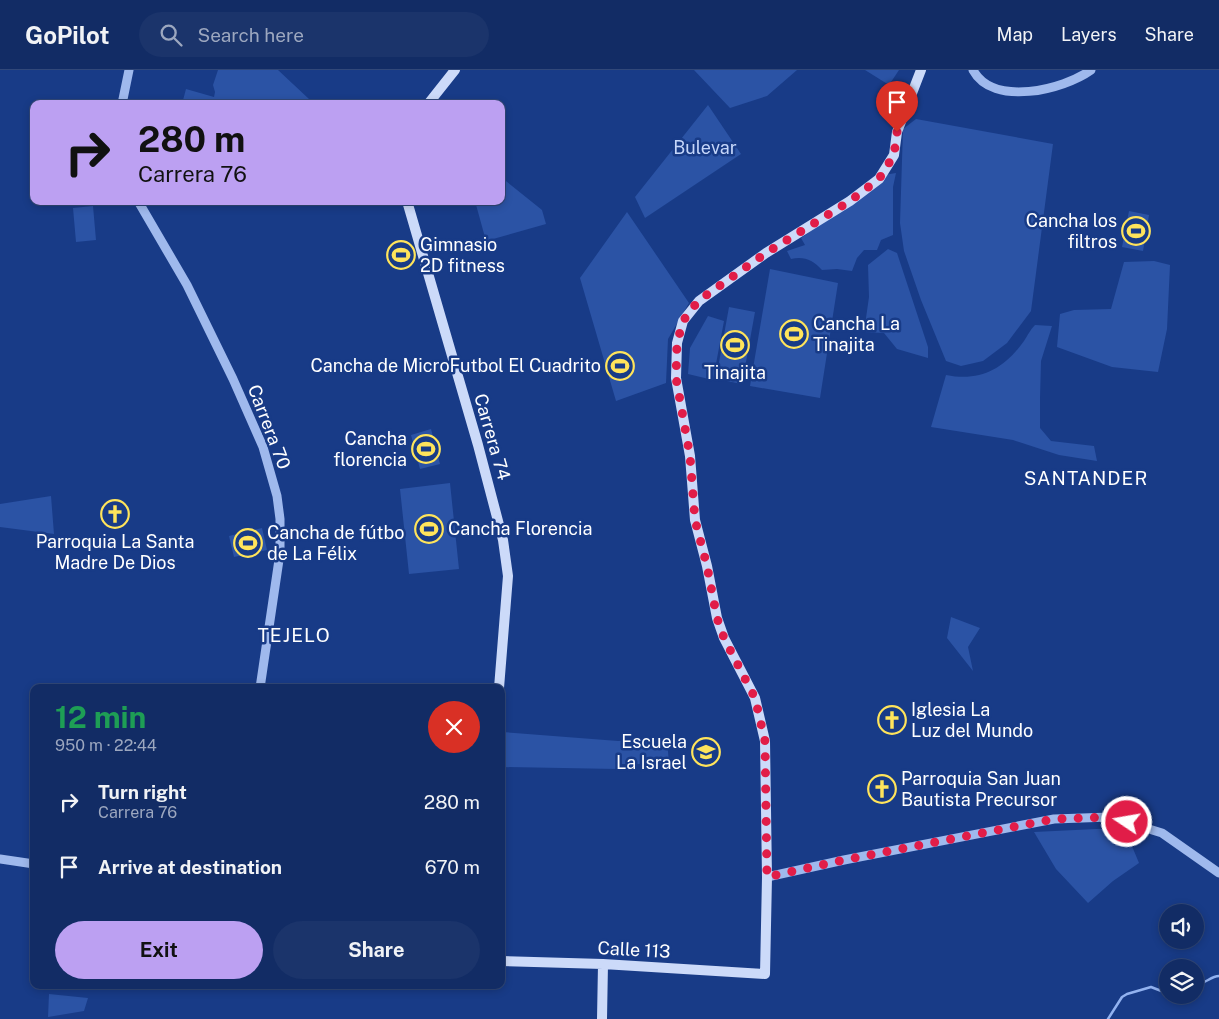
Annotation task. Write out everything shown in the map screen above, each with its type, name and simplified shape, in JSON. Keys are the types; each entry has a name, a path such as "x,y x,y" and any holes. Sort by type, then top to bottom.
{"main road":[{"path":"431,100 455,70"},
{"path":"767,877 765,741 755,698 724,638 717,618 707,566 695,520 690,456 676,378 677,343 683,321 698,301 766,253 850,201 879,179 894,155 897,132 921,70"},
{"name":"Carrera 74","path":"408,205 493,499 506,558 507,590 499,684"},
{"name":"Calle 113","path":"505,961 603,964 765,974 767,877"},
{"path":"602,1019 603,964"}],"street":[{"path":"123,100 130,70"},
{"path":"975,73 988,87 1006,92 1028,92 1080,77 1091,70"},
{"name":"Carrera 70","path":"140,205 187,285 237,387 263,447 277,496 280,519 280,553 261,684"},
{"path":"767,877 1054,819 1110,817 1162,833 1219,873"},
{"path":"0,859 30,863"}],"green space":[{"path":"218,70 278,70 309,99 183,100 186,89 214,97 213,85"},
{"path":"694,70 797,70 767,96 730,108"},
{"path":"865,70 899,70 889,85"},
{"name":"Bulevar","path":"708,105 741,154 645,218 635,197"},
{"path":"916,119 1053,144 1031,311 1007,343 983,361 961,366 946,361 921,300 904,251 900,223 903,129"},
{"path":"896,173 893,187 893,235 881,240 877,250 864,250 857,258 852,271 822,270 808,260 800,258 791,259 787,251 805,245 801,238 880,183 884,175"},
{"path":"505,180 542,210 546,224 486,241 476,205 505,205"},
{"path":"93,206 96,240 76,242 73,208"},
{"name":"Cancha los filtros","path":"1129,211 1149,215 1143,251 1122,247"},
{"path":"627,212 689,303 668,339 666,383 616,401 580,278"},
{"path":"888,249 897,253 928,347 928,358 897,349 884,333 864,332 869,297 868,265"},
{"path":"1154,261 1170,265 1167,329 1158,372 1112,367 1057,347 1060,314 1074,310 1111,309 1124,262"},
{"name":"Cancha La Tinajita","path":"770,269 838,283 820,398 750,386"},
{"name":"Tinajita","path":"729,307 755,312 742,384 716,379"},
{"path":"708,316 724,321 713,380 688,374 690,348"},
{"path":"1035,325 1052,326 1041,361 1040,428 1051,441 1094,446 1097,461 1059,455 1013,440 931,427 946,375 970,377 980,375 999,366 1016,351"},
{"name":"Cancha florencia","path":"431,429 440,464 420,469 411,435"},
{"name":"Cancha Florencia","path":"450,483 459,569 409,574 400,489"},
{"path":"51,496 54,534 0,527 0,504"},
{"name":"Cancha de fútbo de La Félix","path":"262,528 267,550 234,557 229,536"},
{"path":"951,617 980,628 968,647 973,671 947,638"},
{"path":"505,732 618,741 667,739 669,764 618,764 617,769 505,767"},
{"path":"1117,828 1129,839 1139,863 1113,881 1088,903 1056,869 1034,832"},
{"path":"49,994 88,998 84,1011 48,1017"}],"waterway":[{"path":"1204,982 1219,976"},
{"path":"1108,1019 1122,997 1127,994 1151,987 1159,990"}],"place":[{"name":"Cancha los filtros","path":"1136,231"},
{"name":"Gimnasio 2D fitness","path":"401,255"},
{"name":"Cancha La Tinajita","path":"794,334"},
{"name":"Tinajita","path":"735,345"},
{"name":"Cancha de MicroFutbol El Cuadrito","path":"620,366"},
{"name":"Cancha florencia","path":"426,449"},
{"name":"Parroquia La Santa Madre De Dios","path":"115,514"},
{"name":"Cancha Florencia","path":"429,529"},
{"name":"Cancha de fútbo de La Félix","path":"248,543"},
{"name":"Iglesia La Luz del Mundo","path":"892,720"},
{"name":"Escuela La Israel","path":"706,752"},
{"name":"Parroquia San Juan Bautista Precursor","path":"882,789"}],"district":[{"name":"SANTANDER","path":"1086,478"},
{"name":"TEJELO","path":"294,635"}],"route":[{"path":"897,132 894,155 879,179 850,201 766,253 698,301 683,321 677,343 676,378 690,456 695,520 707,566 717,618 724,638 755,698 765,741 767,877 1054,819 1110,817 1127,822"}]}
